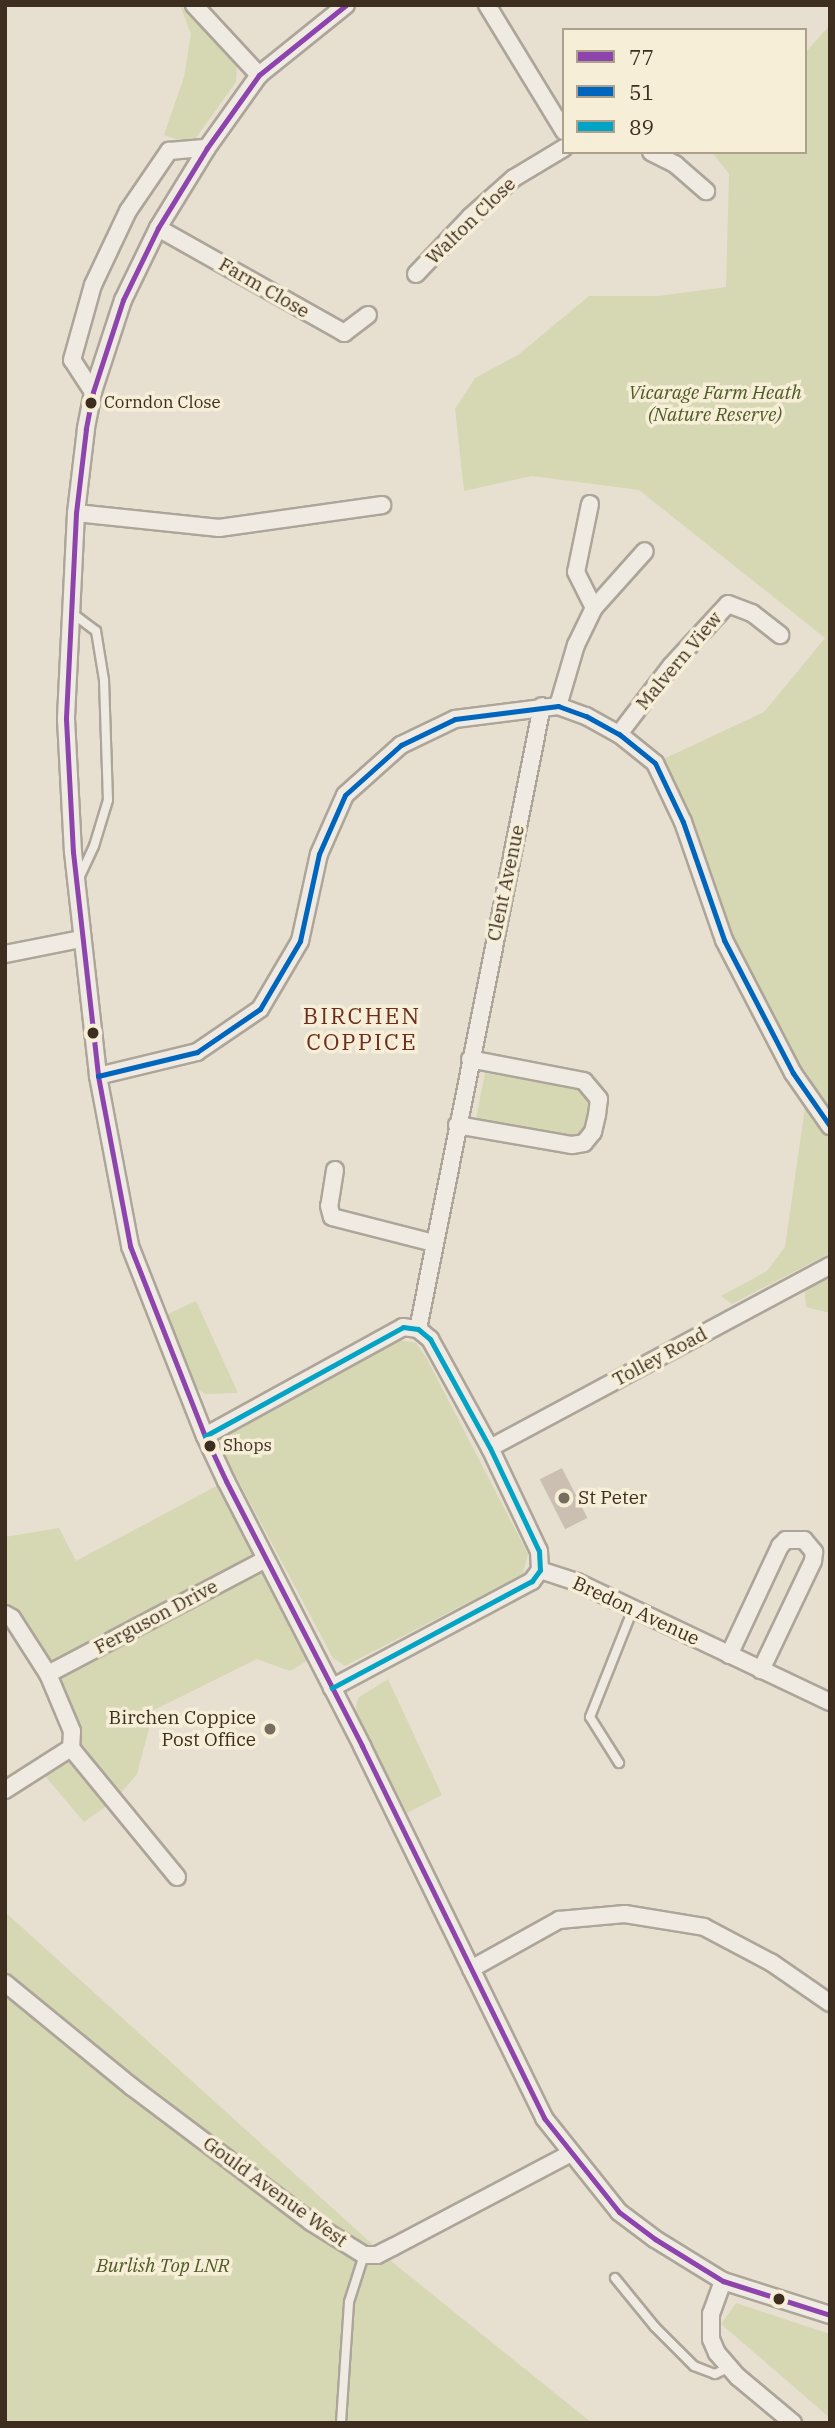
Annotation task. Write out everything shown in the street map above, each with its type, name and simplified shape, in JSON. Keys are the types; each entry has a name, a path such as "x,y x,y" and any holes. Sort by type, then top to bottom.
{"street":[{"path":"194,5 259,75"},
{"path":"346,5 259,75 207,148 158,228 122,300 93,392 76,513 66,719 81,939 98,1076 130,1246 205,1436 264,1560 332,1688 544,2118 619,2212 655,2239 723,2281 830,2315"},
{"path":"487,5 562,128"},
{"path":"93,392 72,360 99,273 128,211 169,150 207,148"},
{"name":"Walton Close","path":"416,274 470,217 514,178 562,149"},
{"path":"655,154 676,165 706,191"},
{"name":"Farm Close","path":"158,228 344,333 368,315"},
{"path":"590,504 576,572 594,608"},
{"path":"76,513 219,528 382,505"},
{"name":"Clent Avenue","path":"418,1329 470,1059 550,706 594,608 645,551"},
{"name":"Malvern View","path":"619,734 671,666 728,604 752,613 780,635"},
{"path":"98,1076 197,1052 260,1009 300,941 319,854 345,795 401,745 455,719 550,706 586,716 619,734 655,763 683,822 724,940 793,1073 830,1126"},
{"path":"5,954 81,939"},
{"path":"457,1125 572,1145 584,1143 593,1132 597,1115 598,1099 584,1081 470,1059"},
{"path":"335,1170 329,1206 332,1217 434,1243"},
{"name":"Tolley Road","path":"490,1448 830,1266"},
{"path":"205,1436 403,1328 418,1329 430,1339 490,1448 539,1551 540,1570 532,1581 332,1688"},
{"path":"729,1655 780,1546 794,1538 804,1540 814,1552 813,1561 761,1670"},
{"name":"Ferguson Drive","path":"48,1674 264,1560"},
{"name":"Bredon Avenue","path":"540,1570 559,1575 830,1702"},
{"path":"5,1614 12,1618 48,1674 72,1731 71,1748 177,1877"},
{"path":"5,1790 71,1748"},
{"path":"471,1969 559,1920 625,1914 704,1927 772,1963 830,2003"},
{"name":"Gould Avenue West","path":"5,1983 132,2087 311,2222 363,2256 377,2255 393,2248 570,2153"},
{"path":"723,2281 710,2314 711,2339 717,2353 793,2423"}],"lane":[{"path":"72,613 96,631 104,680 108,800 94,846 76,884"},
{"path":"619,1763 590,1717 633,1609"},
{"path":"341,2423 349,2302 363,2256"},
{"path":"615,2278 655,2328 694,2367 715,2374 730,2367"}],"green space":[{"path":"180,5 237,64 236,82 195,139 178,140 164,135 184,77 191,34"},
{"name":"Vicarage Farm Heath (Nature Reserve)","path":"830,25 830,1126 724,940 655,763 764,712 825,638 639,490 532,476 464,491 455,409 475,378 518,355 589,296 658,296 726,287 729,174 714,154 807,154 807,51"},
{"path":"485,1073 583,1090 591,1101 585,1128 580,1136 572,1138 476,1119"},
{"path":"805,1107 830,1141 830,1253 732,1304 721,1296 767,1271 785,1247"},
{"path":"830,1273 830,1313 806,1307 804,1287"},
{"path":"196,1301 238,1393 205,1394 192,1385 186,1376 166,1315"},
{"path":"395,1339 416,1343 426,1357 528,1554 523,1574 345,1666 333,1658 222,1450 221,1440 229,1432"},
{"path":"226,1481 314,1657 290,1671 257,1659 154,1710 137,1774 115,1800 84,1822 39,1769 58,1758 72,1731 5,1614 5,1537 59,1528 76,1561"},
{"path":"388,1679 442,1795 407,1813 355,1712 358,1698"},
{"name":"Burlish Top LNR","path":"5,1912 391,2261 592,2423 5,2423"},
{"path":"736,2303 830,2334 830,2418 721,2324"}],"building":[{"name":"St Peter","path":"562,1468 587,1518 565,1529 540,1479"}],"transit line":[{"name":"77","path":"346,5 259,75 207,148 158,228 123,300 93,392 86,429 76,513 66,719 73,852 98,1076 130,1246 205,1436 226,1481 362,1746 544,2118 619,2212 655,2239 723,2281 830,2315"},
{"name":"51","path":"98,1076 197,1052 260,1009 300,941 319,854 345,795 401,745 455,719 558,706 586,716 619,734 655,763 683,822 724,940 793,1073 830,1126"},
{"name":"89","path":"205,1436 403,1327 418,1329 430,1339 490,1448 539,1551 540,1570 532,1581 332,1688"}],"place":[{"name":"Corndon Close","path":"91,403"},
{"name":"Shops","path":"210,1446"},
{"name":"St Peter","path":"564,1498"},
{"name":"Birchen Coppice Post Office","path":"270,1729"}],"district":[{"name":"BIRCHEN COPPICE","path":"362,1028"}]}
